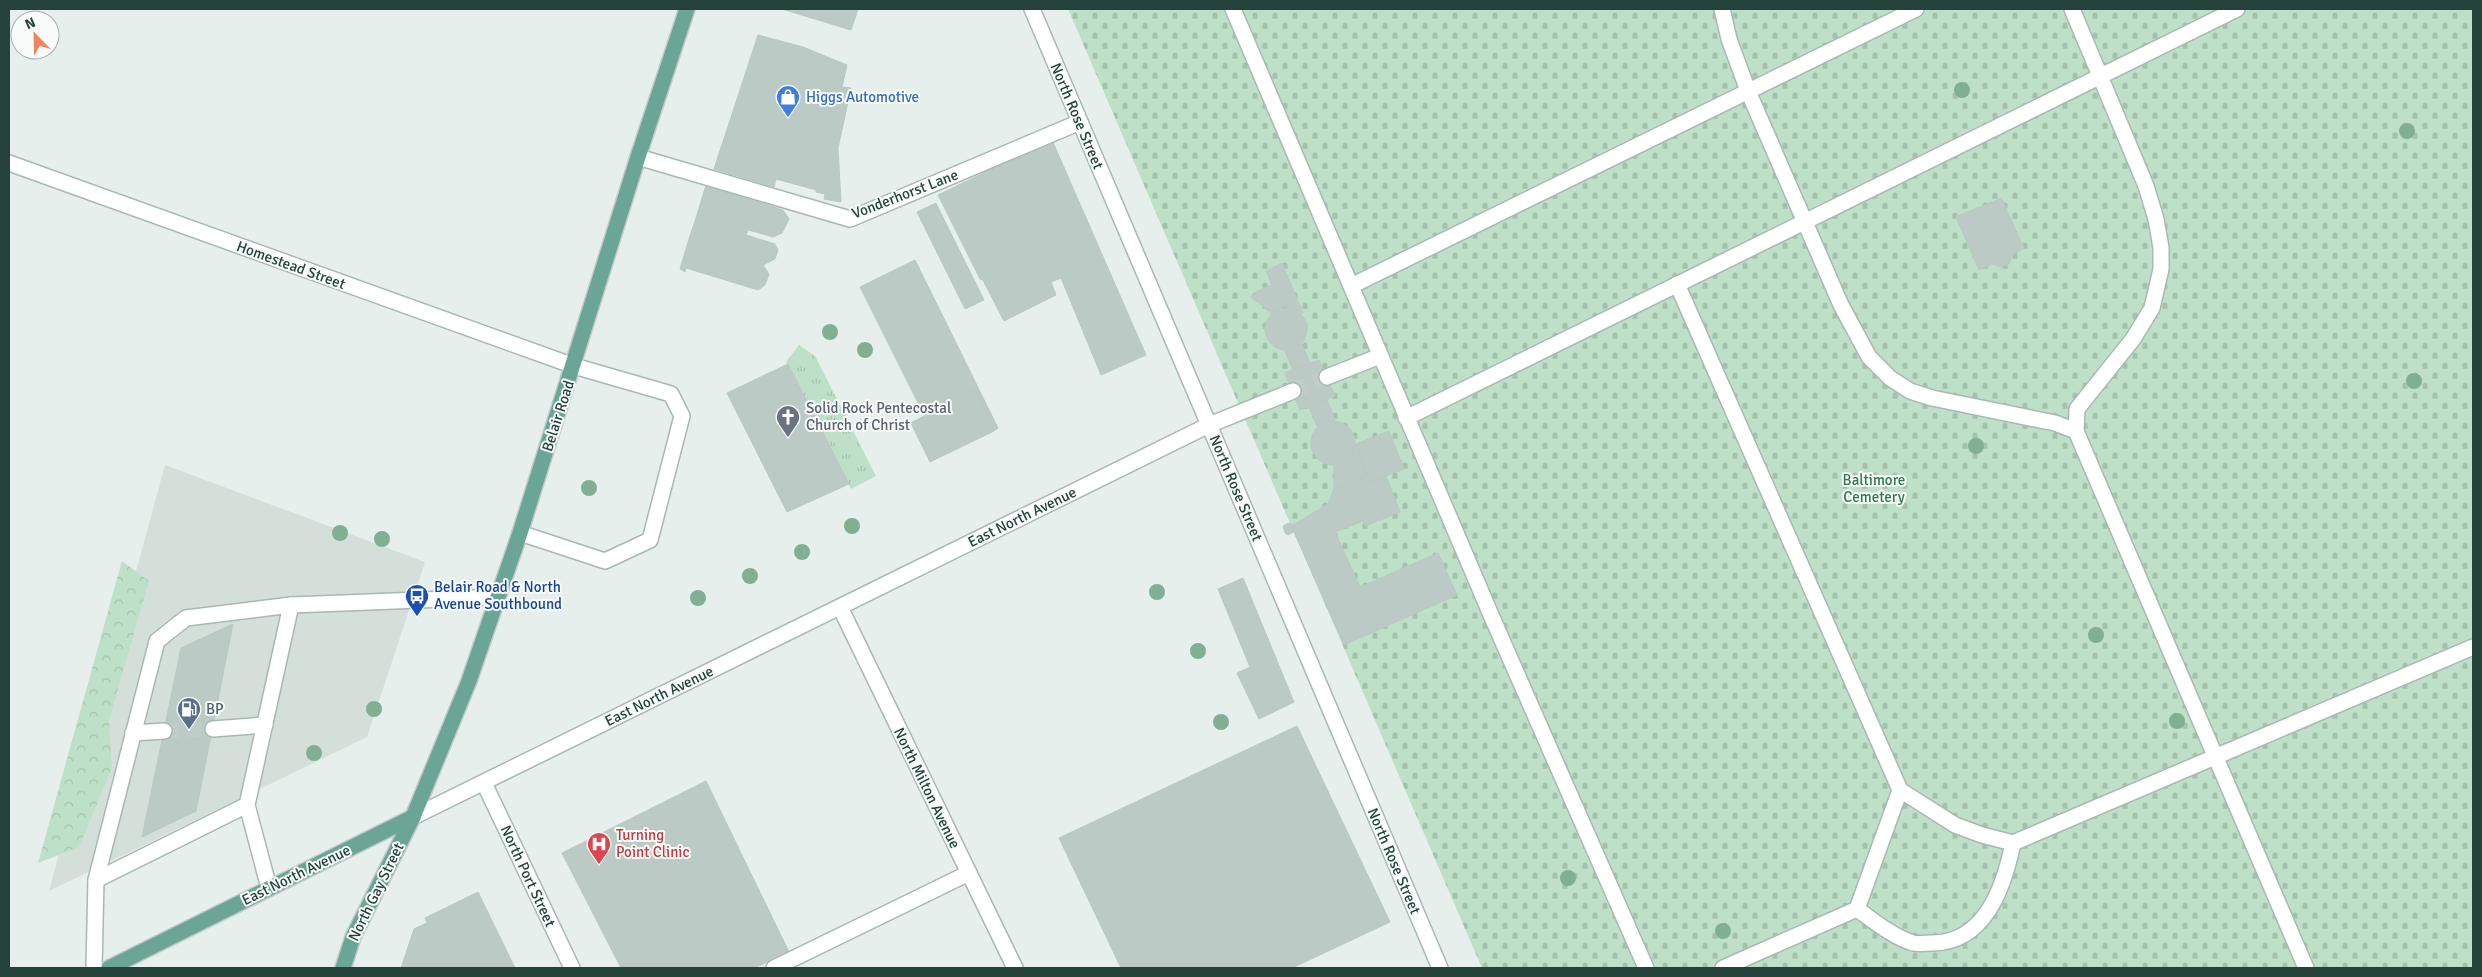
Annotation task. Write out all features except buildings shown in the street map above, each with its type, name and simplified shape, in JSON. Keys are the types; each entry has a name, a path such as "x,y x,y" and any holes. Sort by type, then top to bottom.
{"main road":[{"name":"Belair Road","path":"413,818 469,681 520,533 574,366 638,157 687,9"},
{"name":"East North Avenue","path":"109,968 413,818"},
{"name":"North Gay Street","path":"343,968 352,937 413,818"}],"street":[{"name":"North Rose Street","path":"1032,9 1440,968"},
{"path":"1232,9 1406,418 1646,968"},
{"path":"1722,9 1729,40 1748,91 1804,222 1856,335 1870,357 1890,378 1910,391 1932,398 2055,423 2076,431"},
{"path":"1351,286 1916,9"},
{"path":"2072,9 2146,186 2159,238 2161,269 2152,308 2133,339 2077,409 2076,431 2306,968"},
{"path":"1406,418 2237,9"},
{"name":"Vonderhorst Lane","path":"638,157 850,219 1080,122"},
{"name":"Homestead Street","path":"9,162 574,366 671,394 682,416 650,540 605,561 520,533"},
{"path":"1677,284 1900,790 1955,824 1982,835 2013,843 2473,647"},
{"path":"1327,377 1380,356"},
{"name":"East North Avenue","path":"413,818 1210,425 1292,391"},
{"path":"94,968 96,880 156,641 186,618 290,605 497,597"},
{"path":"269,888 247,805 290,605"},
{"name":"North Milton Avenue","path":"840,607 1016,968"},
{"path":"213,728 265,725"},
{"path":"133,733 164,731"},
{"name":"North Port Street","path":"484,783 572,968"},
{"path":"1723,968 1857,909 1900,790"},
{"path":"96,880 247,805"},
{"path":"1857,909 1883,927 1913,943 1948,943 1969,933 1986,913 2007,872 2013,843"},
{"path":"774,968 969,873"}],"shaded area":[{"path":"165,465 425,562 367,737 49,891"}],"green space":[{"name":"Baltimore Cemetery","path":"1068,9 2473,9 2473,968 1482,968"},
{"path":"799,345 815,356 876,476 851,489 786,362"},
{"path":"122,561 149,581 109,721 112,768 79,847 38,863"}],"tunnel":[{"path":"1293,391 1327,377"},
{"path":"164,731 213,729"}],"place":[{"name":"Higgs Automotive","path":"788,118"},
{"name":"Solid Rock Pentecostal Church of Christ","path":"788,438"},
{"name":"Belair Road & North Avenue Southbound","path":"417,617"},
{"name":"BP","path":"189,730"},
{"name":"Turning Point Clinic","path":"599,865"}]}
